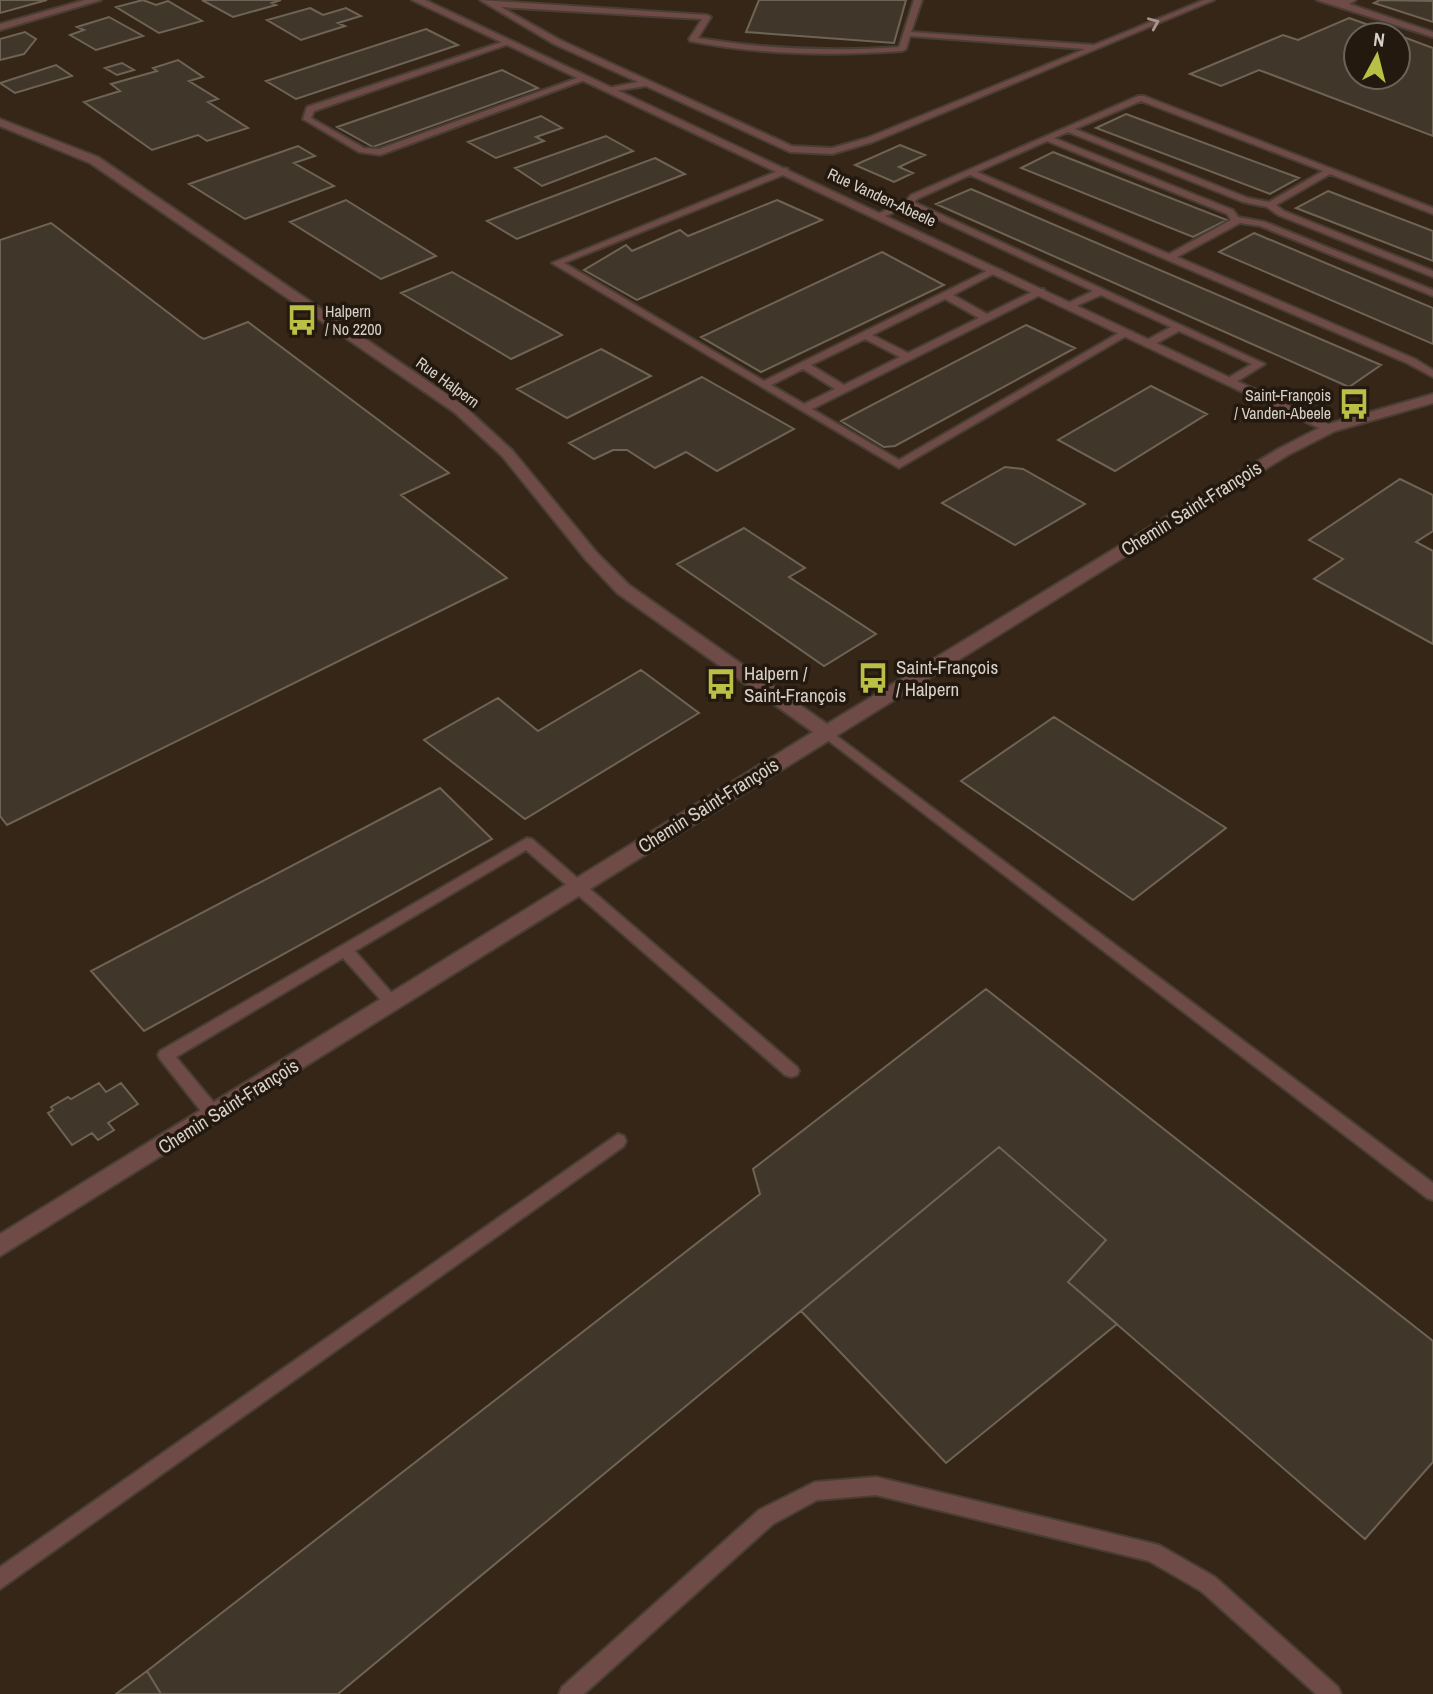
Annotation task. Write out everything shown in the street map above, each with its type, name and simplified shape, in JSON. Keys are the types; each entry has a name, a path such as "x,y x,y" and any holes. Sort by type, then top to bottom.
{"street":[{"path":"0,27 96,0"},
{"name":"Rue Vanden-Abeele","path":"425,1 508,43 1128,331 1330,428"},
{"name":"Rue Halpern","path":"0,122 94,160 459,409 507,453 592,557 623,589 826,733"},
{"name":"Chemin Saint-François","path":"0,1246 1283,452 1330,428 1433,398"}],"lane":[{"path":"487,2 676,11 707,17 693,39 730,46 850,54 902,49 918,0"},
{"path":"487,2 557,42 643,84 790,149 820,152 850,147 1210,0"},
{"path":"1321,0 1342,4 1433,35"},
{"path":"1342,4 1352,0"},
{"path":"909,34 1099,47"},
{"path":"508,43 310,109 307,119 362,150 380,152 586,78"},
{"path":"611,90 643,84"},
{"path":"880,215 909,203 914,197 1141,98 1433,211"},
{"path":"1068,129 1247,200 1270,205 1281,213 1433,274"},
{"path":"1047,138 1230,212 1238,220"},
{"path":"785,171 557,263 899,465 1128,331"},
{"path":"1270,205 1330,171"},
{"path":"972,173 1411,361 1433,374"},
{"path":"909,203 1260,364 1232,380"},
{"path":"1170,258 1238,220 1262,223 1433,293"},
{"path":"763,385 996,270"},
{"path":"803,409 1041,291"},
{"path":"1071,305 1101,291"},
{"path":"945,295 987,318"},
{"path":"1151,342 1179,327"},
{"path":"864,335 907,357"},
{"path":"803,365 843,389"},
{"path":"826,733 1433,1193"},
{"path":"214,1115 166,1055 527,843 791,1071"},
{"path":"345,950 392,1003"},
{"path":"0,1579 618,1141"},
{"path":"569,1694 765,1517 815,1491 876,1486 1152,1552 1208,1584 1331,1694"}],"shaded area":[{"path":"0,0 1433,0 1433,1694 0,1694"}],"building":[{"path":"0,0 47,0 0,13"},
{"path":"143,0 156,5 168,1 202,21 159,33 116,7"},
{"path":"202,0 281,0 272,3 276,5 233,17"},
{"path":"759,0 906,0 894,43 746,32"},
{"path":"1380,0 1433,1 1433,22 1374,3"},
{"path":"310,8 323,15 346,8 361,16 338,23 345,26 301,40 267,20"},
{"path":"109,17 143,36 96,50 70,35 84,30 77,27"},
{"path":"1342,21 1342,91 1412,91 1412,40 1433,48 1433,136 1259,70 1221,86 1190,74 1283,35 1298,40"},
{"path":"426,29 458,45 296,99 266,81"},
{"path":"25,32 36,39 24,54 0,60 0,39"},
{"path":"178,60 203,77 189,81 218,99 208,102 248,128 207,141 198,135 152,150 84,102 120,91 111,84 157,71 153,68"},
{"path":"122,63 134,70 117,75 105,68"},
{"path":"56,65 72,76 15,93 0,83"},
{"path":"502,70 538,88 373,147 337,127"},
{"path":"1126,114 1299,178 1270,194 1096,128"},
{"path":"541,116 562,128 536,137 544,141 496,158 468,142"},
{"path":"606,136 633,151 542,186 515,168"},
{"path":"900,145 925,155 899,167 913,173 894,182 855,165"},
{"path":"298,146 315,156 294,163 334,186 245,219 189,184"},
{"path":"1053,152 1227,220 1193,237 1021,168"},
{"path":"655,158 685,174 517,239 487,221"},
{"path":"971,189 1381,365 1349,387 936,204"},
{"path":"1328,191 1433,231 1433,261 1296,208"},
{"path":"346,200 436,256 381,279 290,222"},
{"path":"777,200 822,220 637,300 584,270 626,245 632,251 680,230 688,236"},
{"path":"51,223 200,337 204,339 248,322 449,473 401,495 507,578 7,825 0,816 0,240"},
{"path":"1254,233 1433,308 1433,344 1219,252"},
{"path":"882,252 944,285 761,372 701,337"},
{"path":"452,272 562,335 511,359 401,293"},
{"path":"1026,325 1075,348 895,446 884,447 841,421"},
{"path":"601,349 651,376 567,418 517,389"},
{"path":"702,377 794,429 717,471 686,452 655,468 627,450 613,450 594,459 569,443"},
{"path":"1151,386 1207,414 1115,471 1058,440"},
{"path":"1005,467 1023,469 1085,504 1015,545 942,503"},
{"path":"1400,479 1433,495 1433,531 1416,542 1433,551 1433,644 1314,579 1343,559 1309,540"},
{"path":"744,528 805,568 789,577 876,634 824,666 677,564"},
{"path":"641,670 699,713 525,819 424,740 498,698 538,731"},
{"path":"1054,717 1226,828 1133,900 961,781"},
{"path":"440,788 492,839 144,1031 91,971"},
{"path":"986,989 1433,1341 1433,1462 1365,1539 1068,1282 1106,1240 999,1147 338,1694 161,1694 147,1671 760,1194 753,1169"},
{"path":"99,1083 106,1092 121,1083 138,1104 108,1123 114,1130 98,1140 92,1133 72,1145 48,1113 53,1110 51,1107 68,1097 71,1099"},
{"path":"999,1147 1106,1240 1068,1282 1117,1324 946,1463 801,1311"},
{"path":"147,1671 161,1694 116,1694"}],"place":[{"name":"Halpern / No 2200","path":"302,320"},
{"name":"Saint-François / Vanden-Abeele","path":"1354,404"},
{"name":"Saint-François / Halpern","path":"873,678"},
{"name":"Halpern / Saint-François","path":"721,684"}]}
